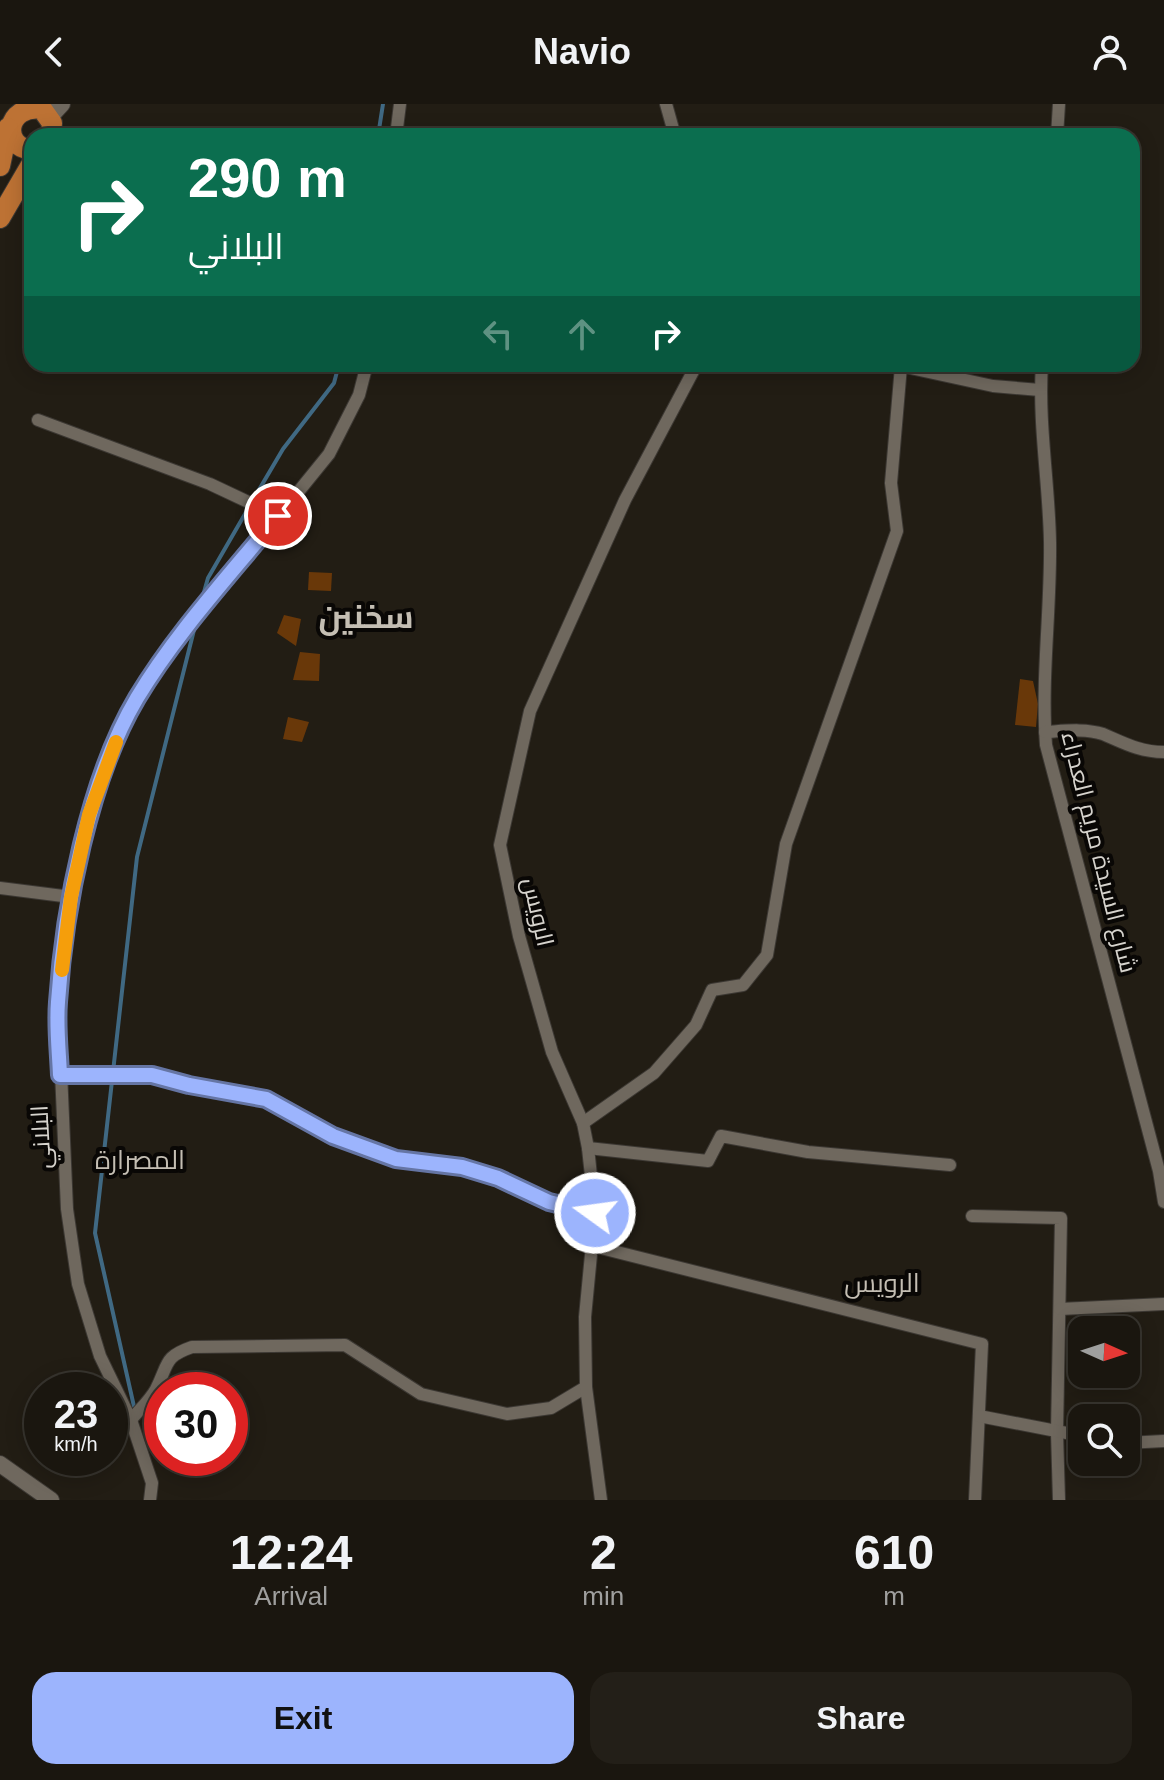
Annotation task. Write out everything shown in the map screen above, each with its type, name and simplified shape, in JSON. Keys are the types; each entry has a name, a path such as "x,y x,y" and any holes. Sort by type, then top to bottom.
{"main road":[{"path":"0,166 11,116 22,107 36,106 49,114"},
{"path":"11,116 12,141 24,148"},
{"path":"0,218 24,177"}],"street":[{"path":"397,128 400,104"},
{"path":"666,104 673,128"},
{"path":"1058,128 1059,104"},
{"name":"البلاني","path":"150,1500 152,1483 131,1420 100,1356 78,1284 67,1209 58,1003 71,897 89,815 118,737 136,701 161,661 329,454 359,395 365,372"},
{"name":"الرويس","path":"601,1500 586,1387 585,1317 595,1213 588,1148 583,1123 552,1052 519,936 500,845 530,711 625,500 693,372"},
{"path":"583,1123 654,1073 696,1025 712,990 743,985 767,955 786,844 897,531 891,483 899,372"},
{"path":"931,372 993,386 1040,390"},
{"name":"شارع السيدة مريم العدراء","path":"1041,372 1050,545 1043,700 1045,732 1056,788 1159,1171 1164,1202"},
{"path":"38,420 210,484 278,516"},
{"path":"1045,732 1086,731 1130,747 1164,752"},
{"path":"0,888 71,897"},
{"path":"60,1075 152,1075 266,1099 333,1136 396,1159 462,1167 498,1178 549,1202 595,1213"},
{"path":"588,1148 708,1161 721,1136 808,1152 950,1165"},
{"path":"972,1216 1061,1218 1057,1432 1059,1500"},
{"path":"593,1246 982,1344 975,1500"},
{"path":"1060,1309 1164,1304"},
{"path":"131,1420 155,1391 174,1353 192,1347 345,1345 421,1394 507,1414 551,1408 586,1387"},
{"path":"979,1416 1068,1434"},
{"path":"1140,1442 1164,1441"},
{"path":"0,1464 51,1500"}],"building":[{"path":"309,572 332,573 331,591 308,590"},
{"path":"284,615 301,619 296,646 277,633"},
{"path":"300,652 320,654 319,681 293,680"},
{"path":"1020,679 1033,681 1038,704 1036,727 1015,725"},
{"path":"288,717 309,722 302,742 283,739"}],"waterway":[{"path":"379,128 383,104"},
{"path":"253,500 283,449 334,383 337,372"},
{"path":"200,606 208,578 249,507"},
{"path":"135,1411 95,1233 137,857 195,626"}],"slow traffic":[{"path":"62,970 71,897 89,815 116,742"}],"district":[{"name":"سخنين","path":"366,617"},
{"name":"المصرارة","path":"140,1160"},
{"name":"الرويس","path":"882,1283"}],"route":[{"path":"278,516 161,661 118,737 89,815 71,897 58,1003 60,1075 152,1075 266,1099 333,1136 396,1159 462,1167 498,1178 549,1202 595,1213"}]}
